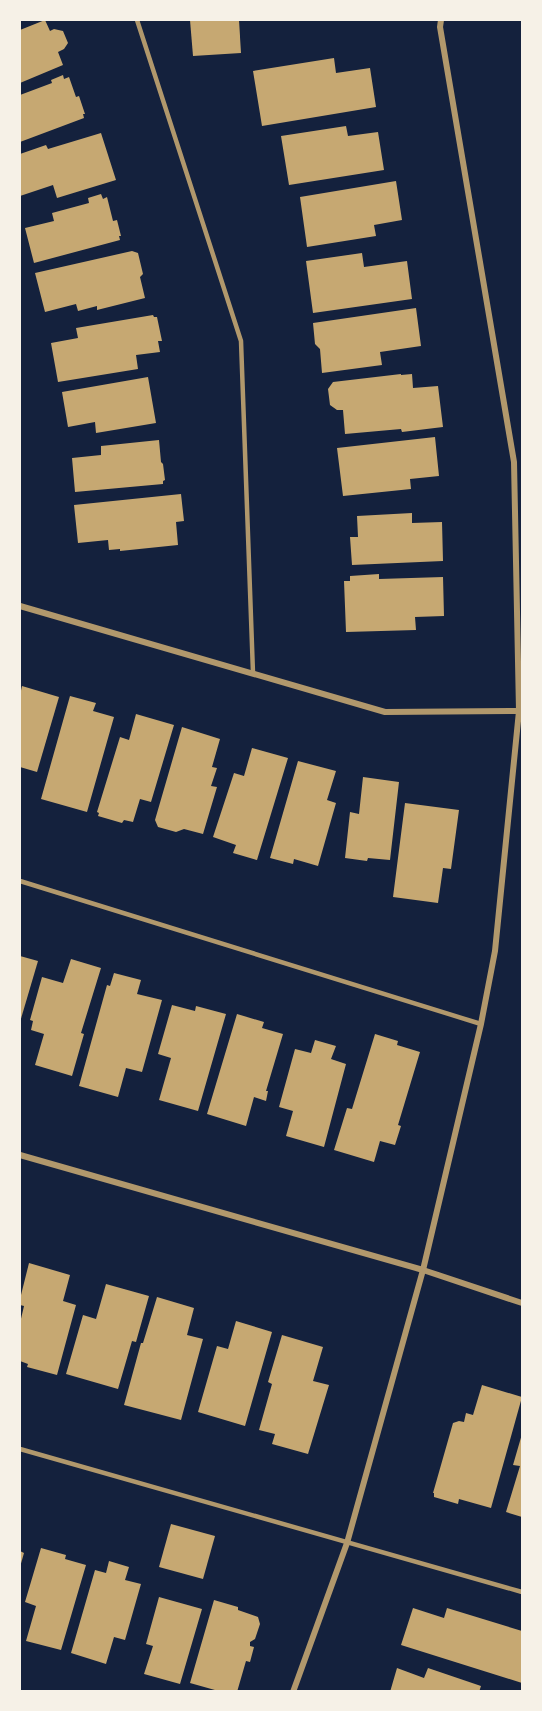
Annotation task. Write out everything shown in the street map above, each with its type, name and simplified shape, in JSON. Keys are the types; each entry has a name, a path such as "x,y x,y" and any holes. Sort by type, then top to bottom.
{"street":[{"path":"293,1692 347,1543 423,1270 481,1024 495,951 519,711 514,462 440,27 441,20"},
{"path":"20,606 385,712 519,711"},
{"path":"20,1155 423,1270 522,1303"}],"lane":[{"path":"137,20 241,341 253,673"},
{"path":"20,881 481,1024"},
{"path":"20,1449 522,1592"}],"building":[{"path":"45,20 50,31 54,29 63,31 68,43 58,52 63,65 20,83 20,30"},
{"path":"190,20 239,20 241,53 193,56"},
{"path":"334,58 336,73 370,68 376,107 262,126 253,71"},
{"path":"63,75 64,79 69,77 76,97 79,96 85,114 83,114 84,118 20,142 20,95 52,83 51,80"},
{"path":"346,126 348,136 378,132 384,170 289,185 281,136"},
{"path":"101,133 116,180 57,198 53,185 20,196 20,154 46,145 48,149"},
{"path":"396,181 402,220 374,225 376,236 307,247 300,197"},
{"path":"101,194 103,199 107,197 113,221 117,220 120,240 34,263 25,228 54,221 52,213 89,203 88,198"},
{"path":"132,251 138,253 145,298 97,310 97,306 78,311 76,304 45,312 35,273"},
{"path":"362,253 364,267 407,261 412,299 313,313 306,261"},
{"path":"416,308 421,346 380,352 382,365 322,373 320,349 315,344 313,323"},
{"path":"153,315 157,317 162,341 158,341 160,352 136,355 138,369 58,382 51,343 78,338 76,328"},
{"path":"412,374 413,388 438,386 443,427 402,432 401,429 345,434 343,410 337,410 330,405 328,389 333,382"},
{"path":"148,377 156,423 96,433 95,422 68,427 62,392"},
{"path":"435,437 439,476 410,479 411,489 343,496 337,448"},
{"path":"159,440 165,480 163,484 75,492 72,458 101,455 101,446"},
{"path":"181,494 184,521 176,522 178,545 120,551 120,549 109,550 108,540 78,543 74,505"},
{"path":"412,513 412,523 442,522 443,561 352,565 350,537 358,537 357,516"},
{"path":"379,574 379,579 443,577 444,616 415,617 416,630 346,632 344,581 350,581 350,576"},
{"path":"22,686 59,697 37,772 20,767"},
{"path":"70,696 96,703 93,711 114,717 87,812 41,799"},
{"path":"136,714 174,725 151,802 140,799 133,822 124,820 122,823 98,816 97,812 120,737 129,740"},
{"path":"182,727 220,739 212,767 217,768 211,786 217,787 203,834 184,829 176,832 158,827 155,820"},
{"path":"252,748 288,758 257,860 233,853 236,845 213,837 234,773 244,776"},
{"path":"298,761 336,771 327,800 336,803 318,866 294,859 293,864 270,858"},
{"path":"363,777 399,782 390,860 368,858 367,861 345,858 350,812 359,814"},
{"path":"405,803 459,810 451,869 443,868 438,903 393,897"},
{"path":"20,956 38,961 20,1022"},
{"path":"71,959 101,968 81,1033 84,1034 72,1076 35,1065 44,1034 31,1030 33,1021 30,1020 42,977 63,983"},
{"path":"114,973 141,980 137,994 162,1000 142,1072 126,1068 118,1097 79,1086 107,985 110,986"},
{"path":"172,1005 195,1011 196,1006 226,1014 198,1111 159,1100 171,1058 158,1054"},
{"path":"237,1014 264,1022 262,1028 283,1034 266,1091 268,1091 266,1101 254,1097 246,1126 207,1114"},
{"path":"375,1034 398,1041 397,1045 420,1052 398,1125 401,1126 395,1145 380,1141 374,1162 334,1150 347,1108 352,1109"},
{"path":"315,1040 336,1046 331,1059 346,1064 324,1147 286,1136 293,1111 279,1107 295,1049 311,1053"},
{"path":"29,1263 70,1275 63,1301 76,1305 57,1375 27,1367 28,1364 20,1361 20,1323 24,1306 20,1305 20,1299"},
{"path":"106,1284 149,1296 136,1342 132,1341 118,1389 66,1374 83,1315 96,1319"},
{"path":"157,1297 194,1308 187,1335 203,1339 181,1420 124,1405 141,1343 143,1343"},
{"path":"236,1321 272,1332 245,1426 198,1412 217,1346 228,1349"},
{"path":"282,1335 323,1347 313,1381 329,1385 308,1454 272,1444 275,1434 259,1430 272,1384 268,1382"},
{"path":"482,1385 522,1397 491,1508 459,1499 458,1504 434,1497 433,1493 453,1423 464,1422 466,1413 473,1415"},
{"path":"522,1434 522,1517 506,1512 520,1466 513,1465"},
{"path":"171,1524 215,1536 203,1579 159,1567"},
{"path":"41,1548 66,1555 65,1559 86,1565 61,1650 26,1641 36,1606 25,1602"},
{"path":"20,1551 24,1553 20,1567"},
{"path":"109,1561 129,1567 125,1580 141,1584 125,1640 114,1637 106,1664 71,1653 95,1570 106,1573"},
{"path":"159,1597 202,1609 180,1684 144,1674 153,1646 146,1644"},
{"path":"214,1600 238,1607 238,1610 258,1617 260,1624 255,1639 250,1642 250,1646 254,1647 250,1662 246,1661 237,1692 222,1692 190,1683"},
{"path":"413,1608 444,1618 447,1608 522,1631 522,1683 401,1645"},
{"path":"397,1668 424,1678 428,1668 481,1686 479,1692 390,1692"}]}
